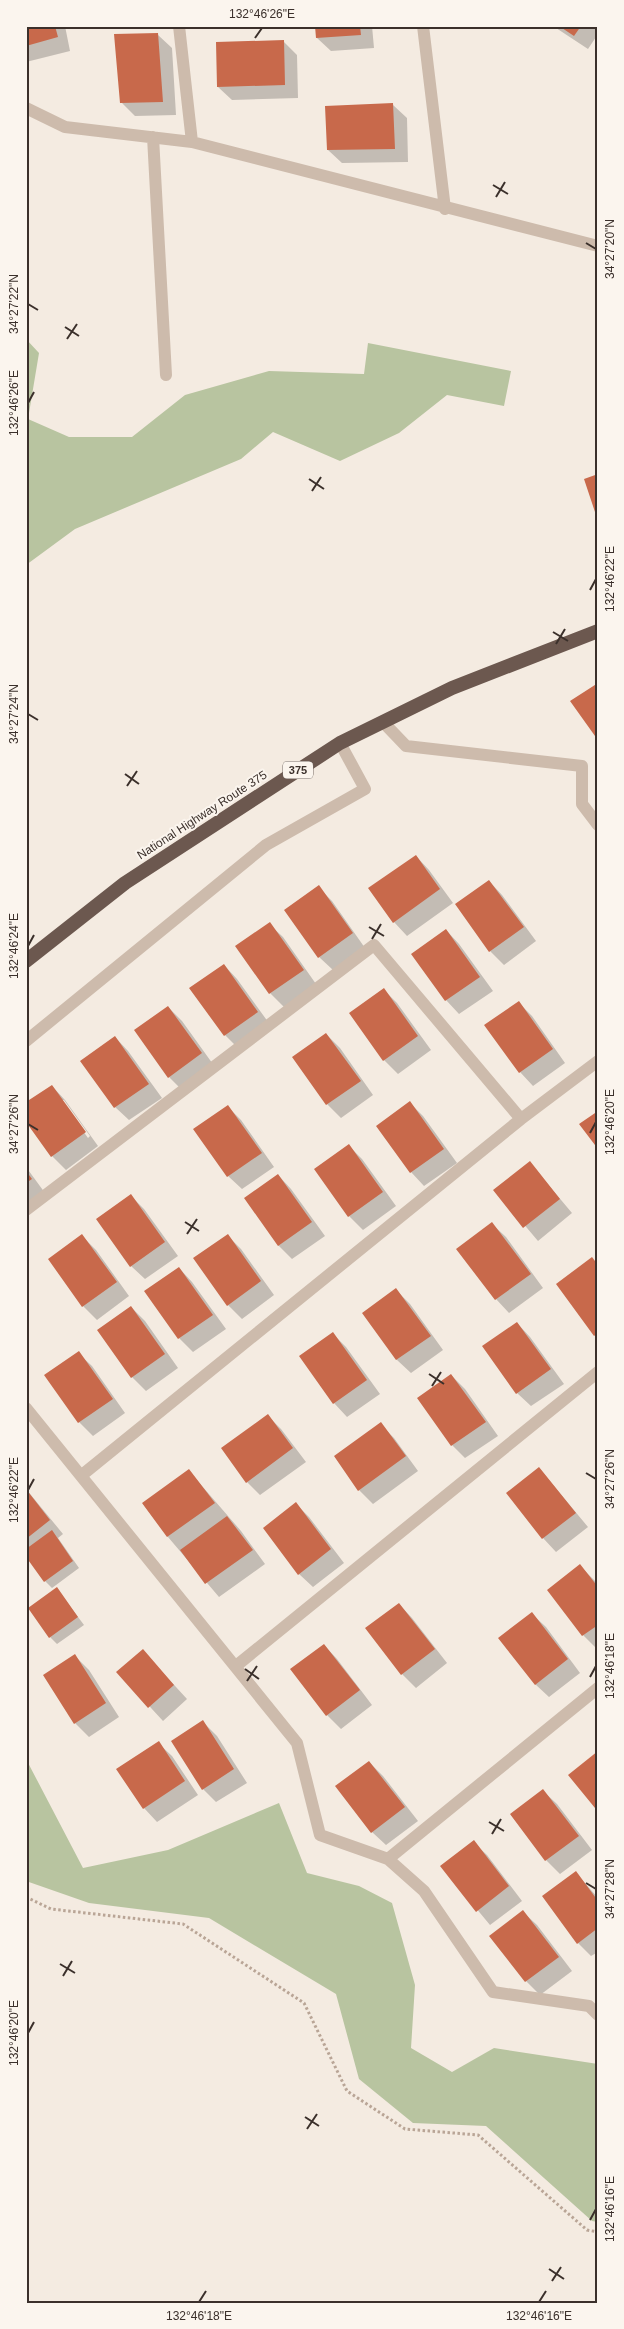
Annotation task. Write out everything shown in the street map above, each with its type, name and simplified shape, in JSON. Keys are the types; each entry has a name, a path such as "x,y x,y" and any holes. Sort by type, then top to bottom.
{"highway":[{"name":"National Highway Route 375","path":"26,961 125,883 340,743 452,688 598,631"}],"street":[{"path":"179,26 192,142"},
{"path":"423,26 445,209"},
{"path":"26,108 65,127 192,142 445,209 598,246"},
{"path":"154,137 166,375"},
{"path":"383,722 406,746 582,766 582,804 598,825"},
{"path":"26,1041 266,845 365,789 340,743"},
{"path":"26,1210 374,945 521,1119"},
{"path":"82,1475 521,1119 598,1061"},
{"path":"236,1666 598,1372"},
{"path":"26,1408 298,1743 320,1834 388,1859 424,1891 493,1992 595,2007"},
{"path":"388,1859 598,1688"}],"path":[{"path":"26,1897 51,1909 183,1924 304,2002 347,2091 405,2129 478,2135 587,2230 598,2232"}],"green space":[{"path":"26,339 39,353 28,419 69,437 132,437 185,395 269,371 364,374 368,343 511,371 504,406 447,395 399,433 340,461 273,432 241,459 75,529 26,565"},
{"path":"26,1759 83,1868 168,1850 279,1803 307,1873 359,1886 392,1903 415,1985 411,2048 452,2072 494,2048 598,2064 598,2222 592,2221 486,2126 413,2123 359,2079 336,1994 209,1918 89,1903 26,1881"}],"building":[{"path":"26,26 55,26 58,37 26,46"},
{"path":"315,26 360,26 361,35 316,38"},
{"path":"559,26 581,26 574,36"},
{"path":"158,33 163,102 120,103 114,34"},
{"path":"284,40 285,85 217,87 216,42"},
{"path":"393,103 395,149 327,150 325,106"},
{"path":"598,474 598,518 597,518 584,479"},
{"path":"598,683 598,734 595,736 570,701"},
{"path":"416,855 440,889 393,923 368,888"},
{"path":"489,880 524,927 489,952 455,904"},
{"path":"319,885 353,933 318,958 284,910"},
{"path":"270,922 304,970 269,994 235,946"},
{"path":"446,929 480,977 445,1001 411,954"},
{"path":"224,964 258,1012 224,1036 189,988"},
{"path":"384,988 418,1036 383,1061 349,1013"},
{"path":"519,1001 553,1049 519,1073 484,1025"},
{"path":"168,1006 202,1053 168,1078 134,1030"},
{"path":"326,1033 361,1081 326,1105 292,1057"},
{"path":"115,1036 149,1084 114,1108 80,1061"},
{"path":"52,1085 86,1132 51,1157 26,1122 26,1102"},
{"path":"410,1101 444,1149 410,1173 376,1126"},
{"path":"228,1105 262,1153 227,1177 193,1129"},
{"path":"598,1111 598,1149 579,1124"},
{"path":"349,1144 383,1192 348,1217 314,1169"},
{"path":"530,1161 560,1199 523,1228 493,1190"},
{"path":"26,1171 32,1179 26,1183"},
{"path":"278,1174 312,1222 278,1246 244,1198"},
{"path":"131,1194 165,1242 130,1267 96,1219"},
{"path":"492,1222 531,1274 495,1300 456,1249"},
{"path":"82,1234 117,1282 82,1307 48,1259"},
{"path":"228,1234 261,1281 227,1306 193,1258"},
{"path":"592,1257 598,1265 598,1333 594,1336 556,1284"},
{"path":"179,1267 213,1315 178,1339 144,1291"},
{"path":"396,1288 431,1336 396,1360 362,1313"},
{"path":"131,1306 165,1354 131,1378 97,1330"},
{"path":"517,1322 551,1369 516,1394 482,1346"},
{"path":"333,1332 367,1380 333,1404 299,1356"},
{"path":"79,1351 113,1399 78,1423 44,1375"},
{"path":"451,1374 486,1422 451,1446 417,1398"},
{"path":"268,1414 293,1448 246,1483 221,1448"},
{"path":"381,1422 406,1456 358,1491 334,1456"},
{"path":"539,1467 576,1513 542,1539 506,1493"},
{"path":"189,1469 215,1503 167,1537 142,1503"},
{"path":"26,1489 50,1520 26,1539"},
{"path":"296,1502 331,1549 298,1575 263,1528"},
{"path":"227,1516 253,1550 205,1584 180,1550"},
{"path":"52,1530 73,1561 44,1582 26,1557 26,1549"},
{"path":"580,1564 598,1587 598,1625 582,1636 547,1590"},
{"path":"57,1587 78,1617 49,1638 28,1608"},
{"path":"399,1603 435,1649 401,1675 365,1628"},
{"path":"532,1612 568,1659 535,1685 498,1638"},
{"path":"324,1644 360,1690 326,1716 290,1669"},
{"path":"143,1649 174,1685 148,1708 116,1672"},
{"path":"75,1654 106,1703 74,1724 43,1675"},
{"path":"203,1720 234,1769 202,1790 171,1741"},
{"path":"159,1741 185,1781 143,1809 116,1769"},
{"path":"598,1751 598,1806 595,1808 568,1775"},
{"path":"369,1761 405,1807 371,1833 335,1786"},
{"path":"543,1789 579,1836 545,1861 510,1814"},
{"path":"474,1840 509,1886 476,1912 440,1866"},
{"path":"576,1871 598,1901 598,1928 577,1944 542,1896"},
{"path":"523,1910 559,1957 525,1982 489,1936"}]}
